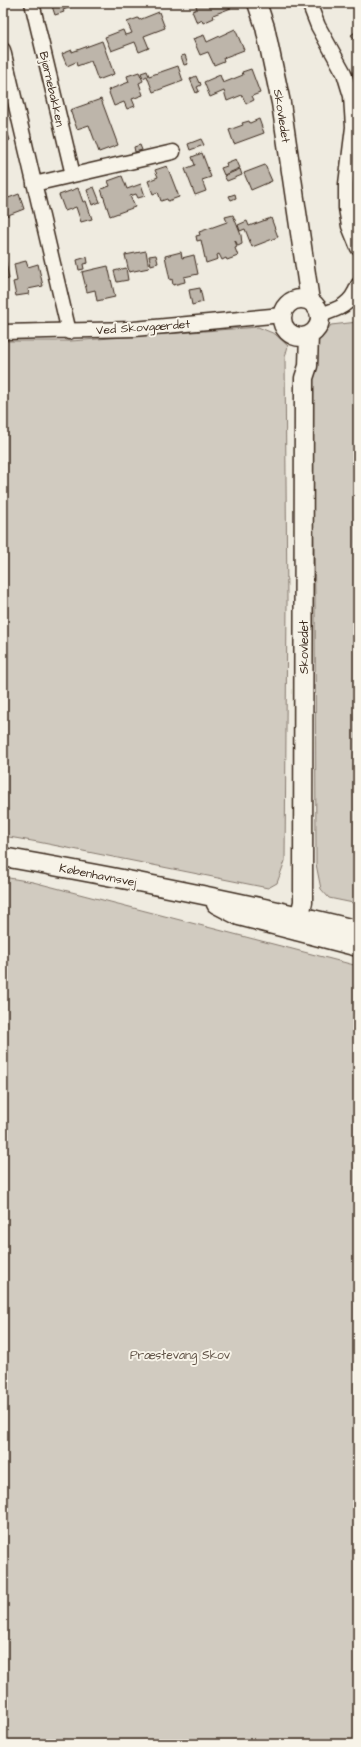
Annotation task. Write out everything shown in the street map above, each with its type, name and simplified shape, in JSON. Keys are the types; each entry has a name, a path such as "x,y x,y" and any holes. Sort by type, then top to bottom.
{"street":[{"name":"Bjørnebakken","path":"32,3 73,175"},
{"name":"Skovledet","path":"257,3 265,27 281,103 308,306"},
{"path":"309,3 318,26 344,73 351,96 353,127 346,184 346,208 349,226 358,248"},
{"path":"3,50 69,332"},
{"path":"34,184 173,152"},
{"path":"308,306 318,326 314,332 304,336 290,334 285,329 282,322 282,315 287,305 308,306 336,310 349,302 358,285"},
{"name":"Ved Skovgærdet","path":"3,332 69,332 134,329 282,315"},
{"name":"Skovledet","path":"298,923 303,902 304,378 308,366 304,336"},
{"name":"Københavnsvej","path":"3,858 108,876 193,894 298,923 358,946"},
{"name":"Københavnsvej","path":"298,923 358,930"}],"green space":[{"path":"358,322 358,904 329,898 321,889 316,864 315,595 310,372 317,343 331,325"},
{"path":"258,327 275,334 288,346 285,357 287,602 285,861 277,883 268,888 3,836 3,341 71,341"},
{"name":"Præstevang Skov","path":"3,877 33,882 358,966 358,1744 3,1744"}],"building":[{"path":"51,3 82,3 63,10 64,12 55,15"},
{"path":"195,3 229,3 231,8 213,15 214,18 203,23 202,20 197,23 192,11 197,9"},
{"path":"159,12 165,28 144,36 149,48 139,52 135,42 111,51 105,37 123,30 125,35 132,33 127,22 138,18 139,20"},
{"path":"235,29 244,50 223,58 224,61 214,65 208,52 200,55 193,39 204,35 207,42"},
{"path":"358,30 358,44 351,35"},
{"path":"102,41 114,74 98,80 91,61 77,66 76,62 67,66 62,54"},
{"path":"185,55 188,64 184,65 181,56"},
{"path":"178,66 183,81 153,92 147,76 143,78 141,73 147,71 149,76"},
{"path":"251,69 260,93 252,96 254,100 246,104 242,95 227,101 224,91 210,97 204,82 220,75 223,83 243,75 242,72"},
{"path":"139,72 143,81 139,83 143,95 132,99 135,106 127,109 124,102 114,106 108,90 129,82 127,76"},
{"path":"196,76 201,85 197,87 199,91 196,93 190,79"},
{"path":"101,99 118,145 99,152 89,125 77,129 70,110"},
{"path":"259,119 264,133 234,144 229,130 243,125 242,123 249,121 250,123"},
{"path":"6,128 10,140 3,143 3,129"},
{"path":"201,139 204,145 190,150 188,144"},
{"path":"140,145 142,150 135,152 134,147"},
{"path":"202,153 211,177 202,180 206,191 195,195 185,169 195,165 192,157"},
{"path":"236,159 240,168 224,175 221,168 227,166 226,163"},
{"path":"265,165 272,181 251,190 244,173"},
{"path":"167,166 179,197 168,201 167,199 161,201 158,192 153,194 148,181 158,177 155,170"},
{"path":"240,169 242,175 227,181 224,176"},
{"path":"122,176 127,189 141,184 145,196 138,198 136,194 130,196 135,207 110,216 101,189 110,186 108,181"},
{"path":"94,187 100,202 92,205 87,190"},
{"path":"78,188 83,202 86,201 92,219 81,222 76,207 65,211 59,195"},
{"path":"19,194 24,209 3,217 3,200"},
{"path":"235,194 236,198 231,200 229,196"},
{"path":"233,215 241,235 242,244 238,246 235,240 237,247 235,248 238,256 227,260 226,258 222,260 219,254 217,255 218,259 206,263 201,240 197,241 196,236 200,235 199,232 227,222 225,217"},
{"path":"271,218 278,237 252,247 245,229 240,231 238,225 247,221 249,226"},
{"path":"146,251 149,268 129,272 125,255"},
{"path":"181,252 182,258 194,255 198,274 184,277 185,282 173,285 172,279 170,280 165,256"},
{"path":"156,255 158,263 151,265 149,256"},
{"path":"87,257 88,263 83,264 84,269 79,270 77,260"},
{"path":"26,261 28,267 38,264 43,286 28,289 29,294 16,296 13,282 17,281 14,264"},
{"path":"6,262 9,279 3,280 3,263"},
{"path":"108,266 115,297 97,301 95,290 87,292 82,272"},
{"path":"126,268 128,280 117,282 114,271"},
{"path":"200,288 203,302 192,305 189,290"}]}
